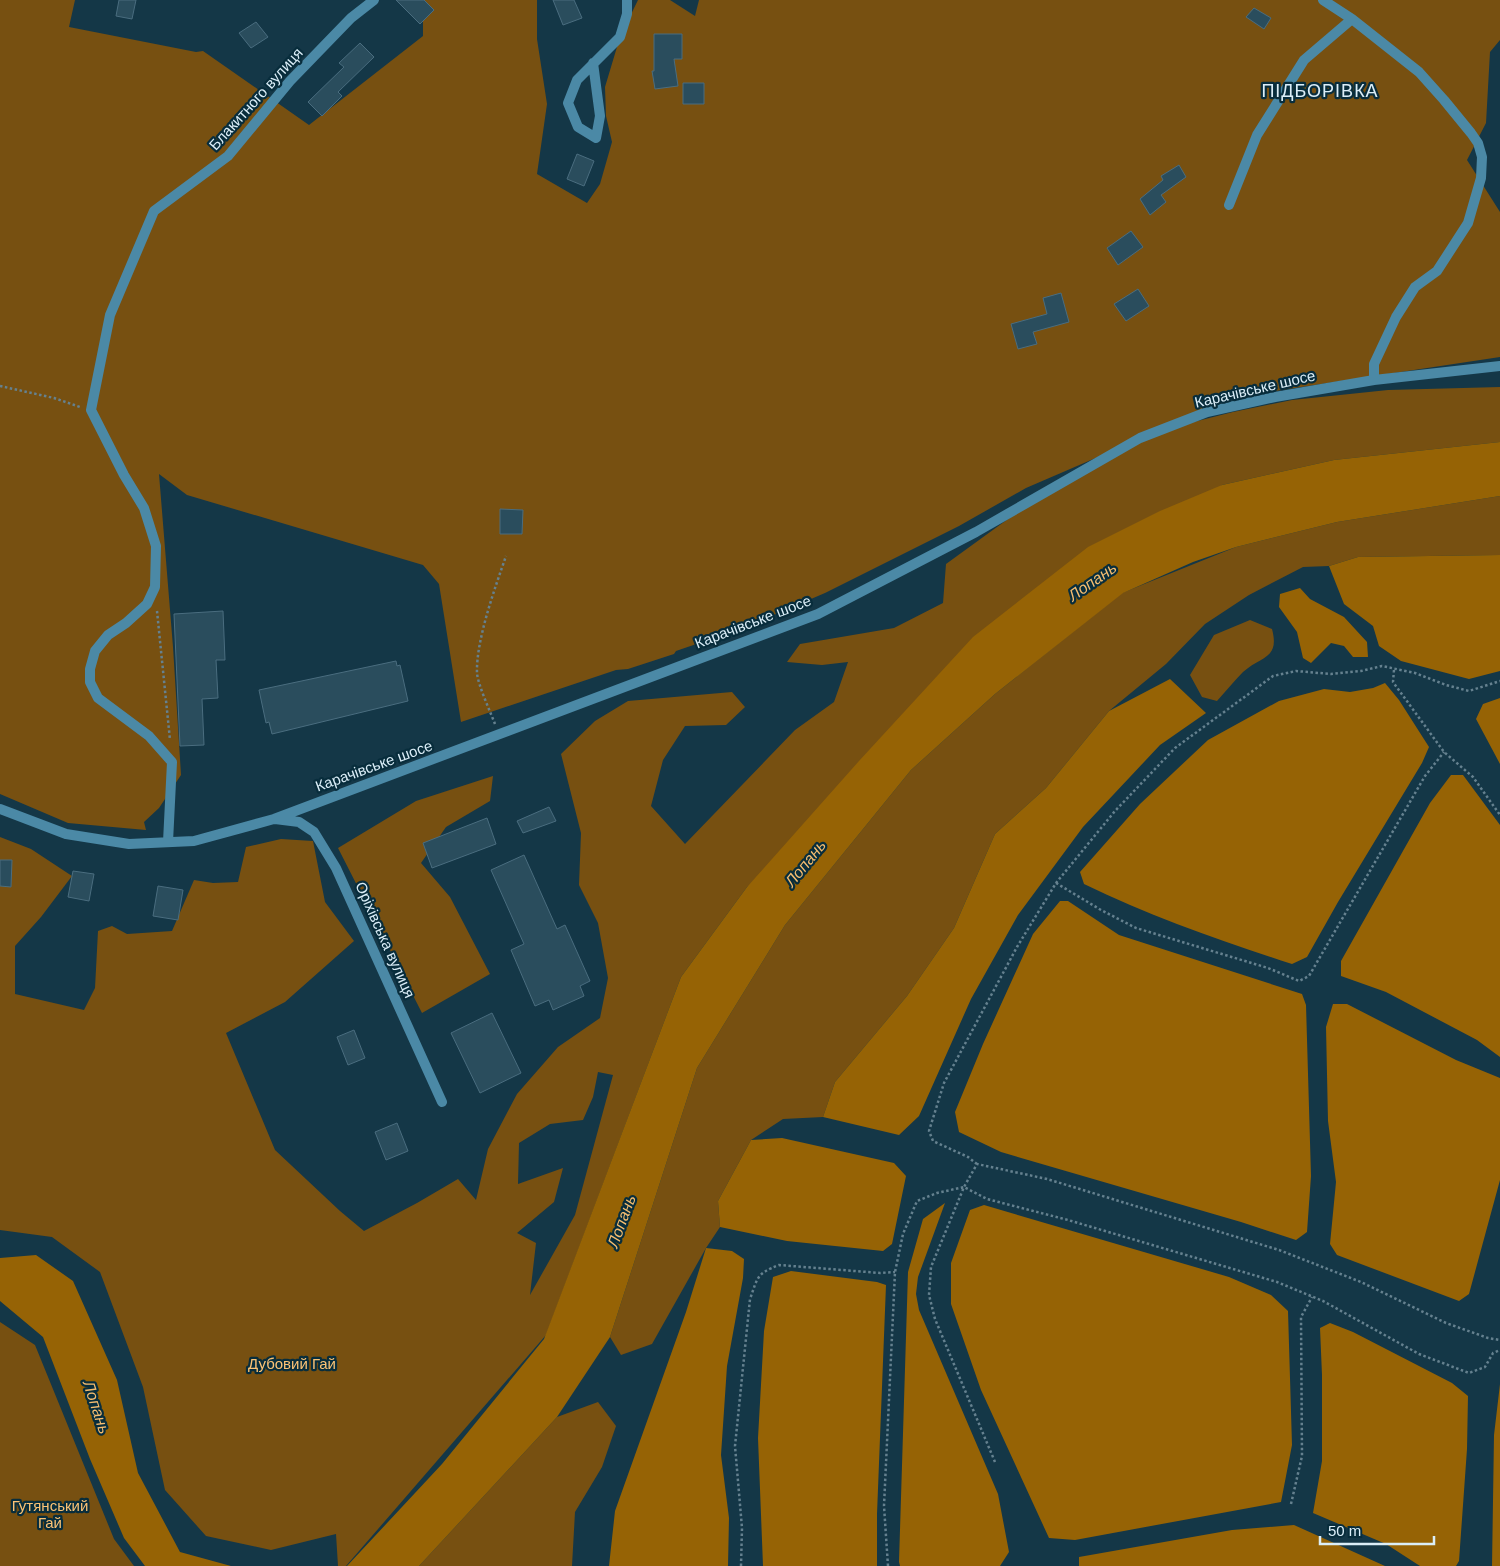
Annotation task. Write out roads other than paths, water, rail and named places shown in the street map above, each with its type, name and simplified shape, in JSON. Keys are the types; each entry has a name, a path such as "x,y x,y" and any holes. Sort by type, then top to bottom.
{"street":[{"name":"Блакитного вулиця","path":"168,842 172,762 149,736 98,698 90,682 90,669 95,651 108,635 126,623 148,604 155,587 156,546 144,508 124,475 91,410 110,315 154,211 228,156 297,74 351,18 374,0"},
{"path":"593,63 600,116 596,138 578,127 568,103 577,80 593,63 620,37 627,14 627,0"},
{"path":"1323,0 1352,18 1419,72 1471,133 1478,143 1482,157 1481,178 1468,223 1437,271 1415,287 1396,317 1374,364 1374,380"},
{"path":"1229,205 1257,135 1304,60 1352,18"},
{"name":"Карачівське шосе","path":"0,809 66,834 129,844 194,841 274,819 818,614 976,532 1140,438 1207,412 1275,396 1374,380 1500,366"},
{"name":"Оріхівська вулиця","path":"274,819 299,822 314,832 336,868 442,1102"}],"water":[{"name":"Лопань","path":"1500,442 1500,496 1337,522 1236,547 1193,562 1123,593 995,694 911,770 785,925 697,1068 610,1337 557,1417 419,1566 347,1566 442,1464 544,1339 681,977 747,887 973,637 1088,547 1160,511 1222,485 1334,460"},
{"path":"1500,555 1500,671 1469,679 1401,661 1379,646 1373,626 1344,604 1329,566 1358,557"},
{"path":"1300,588 1310,599 1344,617 1367,642 1368,657 1353,657 1344,646 1331,643 1311,663 1303,658 1297,632 1279,607 1280,594"},
{"path":"1170,679 1206,713 1160,745 1083,827 1018,915 971,999 919,1116 899,1135 823,1117 835,1082 907,996 954,928 995,834 1046,788 1109,711"},
{"path":"1385,683 1399,700 1429,747 1422,763 1307,957 1292,964 1161,918 1084,884 1080,872 1140,804 1208,740 1279,701 1324,689 1350,692 1373,688"},
{"path":"1500,698 1500,764 1476,719 1483,704"},
{"path":"1451,775 1463,775 1500,825 1500,1057 1477,1040 1386,992 1341,976 1341,961 1430,803"},
{"path":"1060,901 1068,901 1119,935 1302,994 1306,1005 1311,1176 1307,1232 1296,1240 1241,1222 1001,1152 959,1132 955,1112 983,1044 1033,934"},
{"path":"1333,1004 1347,1004 1456,1060 1500,1078 1500,1180 1469,1294 1459,1301 1337,1255 1330,1244 1336,1182 1328,1121 1326,1027"},
{"path":"782,1138 894,1163 906,1176 892,1244 883,1251 787,1241 720,1227 718,1201 751,1140"},
{"path":"945,1203 918,1277 916,1294 919,1310 998,1494 1009,1552 1000,1566 900,1566 899,1562 908,1272 923,1219"},
{"path":"984,1205 1229,1277 1271,1295 1288,1311 1292,1445 1281,1502 1075,1540 1049,1538 981,1390 951,1304 951,1263 970,1210"},
{"path":"706,1248 732,1251 744,1259 743,1278 727,1366 721,1455 729,1518 728,1566 609,1566 615,1511 686,1312"},
{"name":"Лопань","path":"36,1255 73,1281 117,1380 138,1473 180,1552 231,1566 145,1566 124,1538 90,1459 43,1337 0,1301 0,1258"},
{"path":"791,1271 877,1282 886,1285 877,1514 877,1566 763,1566 758,1438 764,1331 773,1277"},
{"path":"1330,1323 1353,1332 1452,1383 1468,1396 1467,1449 1459,1561 1456,1566 1420,1566 1386,1544 1313,1513 1322,1461 1320,1328"},
{"path":"1500,1384 1500,1566 1492,1566 1494,1435"},
{"path":"1294,1525 1385,1566 1079,1566 1079,1557 1232,1530"}],"district":[{"name":"ПІДБОРІВКА","path":"1320,91"}],"park label":[{"name":"Дубовий Гай","path":"292,1364"},
{"name":"Гутянський Гай","path":"50,1514"}]}
